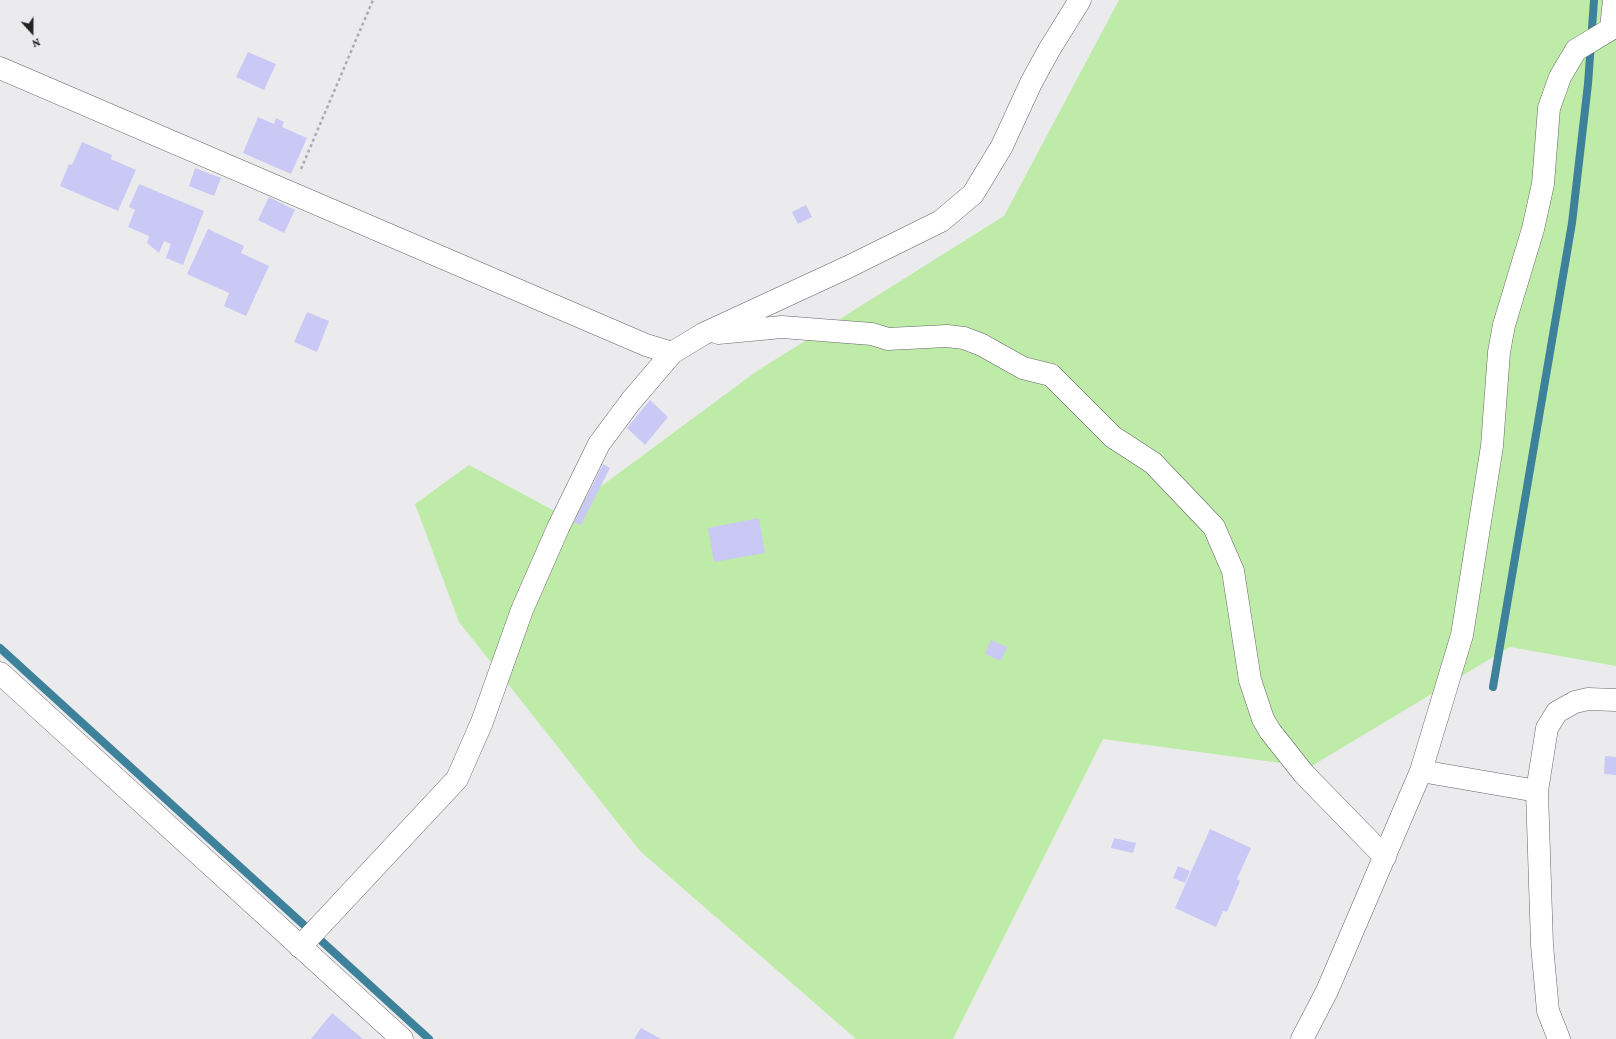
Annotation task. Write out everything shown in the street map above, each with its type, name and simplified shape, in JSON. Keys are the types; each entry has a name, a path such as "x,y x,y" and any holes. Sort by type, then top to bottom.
{"street":[{"path":"302,945 457,779 482,722 522,610 583,474 599,444 631,401 672,353 703,334 848,267 941,220 973,194 1002,146 1031,83 1049,50 1080,0"},
{"path":"1302,1039 1327,991 1421,771 1462,635 1492,446 1500,345 1504,325 1534,229 1542,184 1549,108 1560,76 1576,50 1611,29 1614,0"},
{"path":"0,68 646,345 672,353"},
{"path":"703,334 782,327 872,334 888,339 947,336 964,338 982,345 1023,368 1051,375 1113,437 1153,463 1214,527 1222,541 1233,571 1248,672 1252,690 1262,719 1304,774 1385,857"},
{"path":"0,673 302,945 402,1039"},
{"path":"1558,1039 1548,1011 1542,952 1537,791 1547,728 1557,712 1575,702 1588,699 1616,700"},
{"path":"1421,771 1537,791"}],"path":[{"path":"291,194 373,0"}],"green space":[{"path":"1119,0 1616,0 1616,666 1510,647 1310,767 1103,739 953,1039 856,1039 640,851 459,622 415,504 469,465 562,515 757,371 1004,216"}],"building":[{"path":"248,52 276,64 264,90 236,77"},
{"path":"258,117 274,124 276,118 284,122 282,127 307,138 291,174 243,153"},
{"path":"82,142 112,155 111,159 136,170 118,211 60,186 69,164 72,165"},
{"path":"195,168 221,178 214,196 189,186"},
{"path":"139,184 204,211 183,265 166,258 171,244 164,241 159,253 147,243 149,236 128,227 135,210 129,207"},
{"path":"269,197 295,210 284,233 258,220"},
{"path":"806,205 812,217 798,224 792,212"},
{"path":"208,229 244,246 241,253 269,266 246,316 224,306 229,293 187,274"},
{"path":"307,312 329,321 317,352 294,342"},
{"path":"650,400 668,417 645,445 627,428"},
{"path":"603,464 610,468 581,525 574,522"},
{"path":"759,518 765,553 714,562 708,528"},
{"path":"991,640 1007,647 1001,661 985,654"},
{"path":"1605,756 1616,757 1616,775 1604,774"},
{"path":"1210,829 1251,848 1237,879 1240,881 1227,912 1223,911 1216,927 1175,908"},
{"path":"1114,838 1136,843 1133,853 1111,848"},
{"path":"1178,866 1190,871 1185,883 1173,878"},
{"path":"332,1013 363,1039 311,1039"},
{"path":"641,1028 661,1039 634,1039"}],"waterway":[{"path":"1493,687 1572,223 1588,84 1594,0"},
{"path":"0,648 429,1039"}]}
